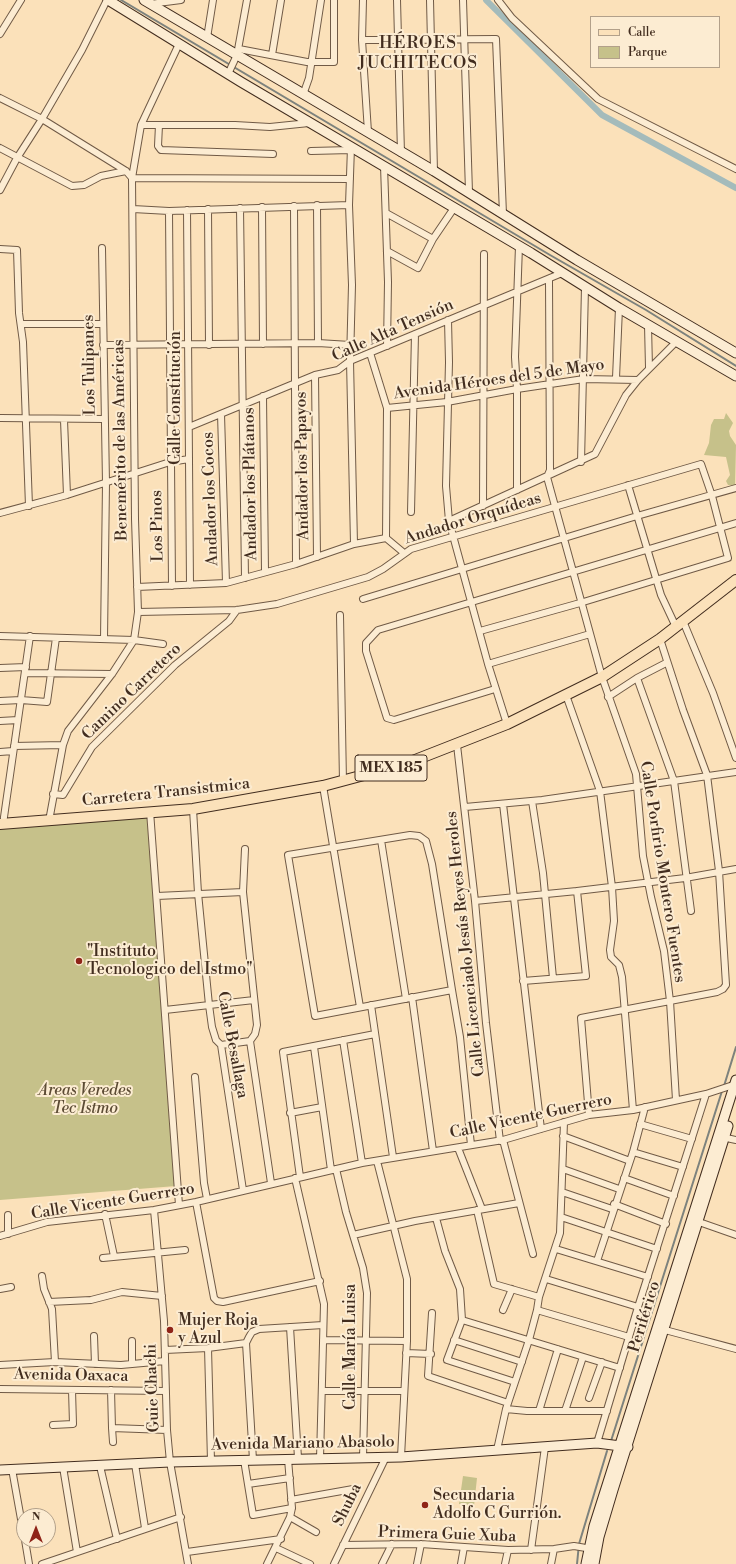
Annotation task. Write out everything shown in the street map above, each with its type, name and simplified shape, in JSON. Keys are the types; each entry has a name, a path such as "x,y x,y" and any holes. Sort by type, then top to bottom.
{"main road":[{"name":"Carretera Transistmica","path":"1,824 150,811 193,809 343,782 405,764 457,745 507,724 602,676 660,639 736,580"}],"street":[{"path":"0,34 21,0"},
{"path":"0,190 17,158 42,119 82,50 107,0 179,44 229,72 351,148 384,166 519,246 619,308 736,376"},
{"path":"147,2 182,0"},
{"path":"207,38 213,0"},
{"path":"229,72 237,55 247,0"},
{"path":"272,55 281,0"},
{"path":"303,95 312,62 321,0"},
{"path":"237,55 272,55 312,62 334,62 334,0"},
{"path":"363,0 362,40 368,132"},
{"path":"397,0 401,153"},
{"path":"430,0 434,170"},
{"path":"463,0 468,192"},
{"path":"498,0 512,18 598,99 736,169"},
{"path":"147,2 401,153 434,170 503,214 736,353"},
{"path":"362,40 431,38 496,39 503,214"},
{"name":"Benemérito de las Américas","path":"49,821 63,745 68,731 112,674 134,640 138,612 134,474 132,178 141,125 179,44"},
{"path":"0,98 42,119 126,170 132,178 350,179"},
{"path":"141,125 234,125 270,128 310,123"},
{"path":"158,125 158,146 161,150 273,154"},
{"path":"0,148 72,186 84,185 100,176 126,170"},
{"path":"311,151 351,148"},
{"path":"351,148 349,205 352,285 350,361 354,544"},
{"path":"384,166 387,251 387,346"},
{"path":"316,205 318,343"},
{"path":"133,209 169,211 349,205"},
{"path":"294,206 296,564"},
{"path":"262,207 263,344"},
{"path":"240,208 245,578"},
{"path":"387,251 418,268 433,239 454,208"},
{"path":"208,209 209,345"},
{"name":"Calle Constitución","path":"187,210 190,586"},
{"name":"Los Pinos","path":"169,211 172,586"},
{"path":"386,213 433,239"},
{"path":"517,490 517,389 515,357 519,246"},
{"name":"Los Tulipanes","path":"102,248 106,483 104,639"},
{"path":"0,249 17,250 29,506"},
{"path":"483,506 484,254"},
{"name":"Calle Alta Tensión","path":"189,427 315,375 338,370 350,361 549,280 562,273"},
{"path":"547,477 550,470 549,280"},
{"path":"581,462 585,287"},
{"path":"616,378 619,308"},
{"path":"448,320 449,362 446,486 449,521 495,690 507,724"},
{"path":"21,324 103,324"},
{"path":"648,325 650,368"},
{"path":"411,512 415,334"},
{"path":"449,521 581,462 595,454 626,395 638,380 677,341"},
{"path":"103,345 242,345 318,343 350,345"},
{"path":"370,353 387,408 386,538"},
{"name":"Andador los Papayos","path":"315,375 317,557"},
{"name":"Avenida Héroes del 5 de Mayo","path":"387,408 447,402 584,378 638,380"},
{"name":"Andador los Plátanos","path":"263,396 265,572"},
{"name":"Andador los Cocos","path":"221,414 226,583"},
{"path":"0,418 64,420 104,419"},
{"path":"64,420 67,495"},
{"path":"0,513 67,495 170,462 189,459"},
{"name":"Andador Orquídeas","path":"138,612 238,610 277,604 368,577 383,569 404,553 411,550 701,464 712,496"},
{"name":"Calle Porfirio Montero Fuentes","path":"547,477 580,603 608,696 636,774 643,856 664,951 670,1001 676,1100"},
{"path":"628,486 661,595 679,624 713,693 736,758"},
{"path":"363,599 637,516 736,488"},
{"path":"480,631 580,603 728,558 712,496"},
{"path":"495,690 394,720 387,718 366,651 366,643 378,630 647,549 736,524"},
{"path":"137,587 190,586 226,583 296,564 354,544 386,538"},
{"path":"386,538 404,553"},
{"name":"Camino Carretero","path":"53,794 63,795 92,746 128,713 175,665 229,621 238,610"},
{"path":"340,615 343,782"},
{"path":"488,664 590,634"},
{"path":"0,636 134,640 163,644"},
{"path":"1,824 14,748 30,636"},
{"path":"0,701 21,700 47,702 56,638"},
{"path":"589,1115 581,1018 624,1011 723,989 726,985 727,978 719,871 707,775 666,663 660,639"},
{"path":"608,696 637,678 666,663"},
{"path":"0,668 50,674 112,674"},
{"path":"637,678 674,781 685,878 691,911"},
{"path":"566,695 600,791 612,887 614,921 610,950 611,957 619,965 633,1110"},
{"path":"0,721 18,720"},
{"path":"0,752 14,748 63,745"},
{"name":"Calle Licenciado Jesús Reyes Heroles","path":"457,745 475,901 486,1023 502,1141 533,1254"},
{"path":"464,807 532,801 736,772"},
{"path":"323,786 360,1007"},
{"path":"532,801 553,978"},
{"path":"503,804 541,1129"},
{"name":"Calle Besallaga","path":"193,809 198,893 209,1005 212,1027 216,1040 221,1045 243,1190"},
{"path":"150,811 179,1205"},
{"path":"452,990 315,1016 288,855 410,835 419,836 426,842 432,864 460,1037 471,1145"},
{"path":"381,840 409,998 433,1151"},
{"path":"245,848 243,892 257,1025 255,1034 250,1041 270,1183"},
{"path":"475,901 612,887 648,881 685,878 736,869"},
{"path":"523,980 586,976 577,891"},
{"path":"157,896 243,892"},
{"path":"165,1010 254,1000"},
{"path":"371,1005 394,1157"},
{"path":"320,1459 323,1391 324,1304 297,1178 283,1052 375,1034"},
{"path":"343,1040 362,1163"},
{"path":"221,1045 250,1041"},
{"name":"Calle María Luisa","path":"314,1047 322,1108 334,1169 363,1268 367,1293 363,1458"},
{"path":"195,1077 204,1183 207,1199"},
{"name":"Calle Vicente Guerrero","path":"0,1236 47,1222 105,1214 154,1210 196,1202 270,1183 362,1163 502,1141 589,1115 633,1110 706,1094 736,1083"},
{"name":"Periférico","path":"613,1444 664,1330 699,1222 736,1083"},
{"path":"613,1444 607,1411 638,1307 666,1224 706,1094"},
{"name":"Periférico","path":"586,1564 585,1548 613,1444 736,1098"},
{"path":"597,1261 613,1207 630,1161 645,1107"},
{"path":"290,1113 322,1108"},
{"path":"497,1450 507,1406 529,1340 539,1297 556,1249 561,1217 564,1122"},
{"path":"640,1124 692,1139"},
{"path":"563,1136 630,1161"},
{"path":"722,1136 736,1140"},
{"path":"458,1148 479,1209 494,1284 539,1297"},
{"path":"632,1152 684,1167"},
{"path":"377,1161 408,1279 407,1341 401,1457"},
{"path":"563,1169 619,1189"},
{"path":"624,1178 674,1196"},
{"path":"562,1192 666,1224"},
{"path":"196,1202 214,1298 217,1301 223,1302 320,1281"},
{"path":"353,1236 479,1209 519,1203"},
{"name":"Guie Chachi","path":"154,1210 162,1296 166,1361 167,1430 170,1462 181,1517 188,1564"},
{"path":"105,1214 114,1256"},
{"path":"8,1215 8,1234"},
{"path":"561,1217 657,1249"},
{"path":"436,1218 445,1251 460,1289 462,1320 447,1360 515,1382"},
{"path":"699,1222 736,1235"},
{"path":"556,1249 648,1277"},
{"path":"103,1258 185,1250"},
{"path":"42,1276 44,1289 52,1309 55,1362"},
{"path":"546,1279 638,1307"},
{"path":"0,1289 11,1287"},
{"path":"503,1310 512,1289"},
{"path":"49,1302 91,1300 122,1292 162,1296"},
{"path":"537,1310 629,1337"},
{"path":"432,1313 431,1354 428,1376 507,1406 539,1411 607,1411"},
{"path":"462,1320 620,1368"},
{"path":"292,1508 253,1515 248,1484 249,1460 246,1343 252,1332 259,1329 323,1325"},
{"path":"290,1327 298,1458"},
{"path":"664,1330 736,1349"},
{"path":"94,1336 95,1364"},
{"path":"323,1340 407,1341"},
{"path":"454,1340 522,1362"},
{"path":"132,1341 132,1364"},
{"path":"165,1350 208,1348 246,1343"},
{"path":"208,1348 211,1461"},
{"path":"539,1411 558,1349"},
{"path":"406,1353 431,1354"},
{"path":"565,1410 583,1357"},
{"path":"0,1364 55,1362 132,1364 166,1361"},
{"path":"589,1398 602,1362"},
{"name":"Avenida Oaxaca","path":"0,1389 166,1390"},
{"path":"53,1425 73,1424 72,1390"},
{"path":"111,1390 113,1442"},
{"path":"323,1391 404,1391"},
{"path":"112,1428 167,1430"},
{"name":"Avenida Mariano Abasolo","path":"0,1470 170,1462 298,1458 320,1459 401,1457 613,1444"},
{"path":"531,1550 545,1447"},
{"name":"Shuba","path":"334,1564 386,1457"},
{"path":"266,1564 276,1548 290,1517 292,1508 288,1459"},
{"path":"135,1464 146,1528"},
{"path":"100,1466 117,1539"},
{"path":"63,1467 77,1552"},
{"path":"12,1469 19,1508"},
{"path":"248,1484 290,1478"},
{"path":"291,1500 353,1489"},
{"path":"42,1564 181,1517"},
{"path":"290,1517 316,1532"},
{"path":"187,1552 280,1539"},
{"path":"382,1564 392,1544"},
{"path":"417,1564 421,1544"},
{"name":"Primera Guie Xuba","path":"343,1545 421,1544 508,1550 585,1548"},
{"path":"461,1564 464,1547"},
{"path":"27,1548 30,1564"},
{"path":"276,1548 310,1564"},
{"name":"Periférico","path":"585,1548 594,1564"},
{"path":"551,1564 554,1549"},
{"path":"505,1564 508,1550"}],"green space":[{"path":"726,413 733,423 729,431 730,436 736,445 735,486 728,485 726,481 730,475 726,457 704,455 709,443 711,425 714,419 724,419"},
{"name":"Areas Veredes Tec Istmo","path":"150,811 176,1186 0,1200 0,824"},
{"path":"463,1476 477,1478 474,1506 459,1504"}],"waterway":[{"path":"121,0 550,255 646,310 736,366"},
{"path":"486,0 602,115 736,188"},
{"path":"724,1086 736,1047"},
{"path":"611,1441 722,1091"},
{"path":"577,1564 579,1544 607,1451"}],"place":[{"name":"\"Instituto Tecnologico del Istmo\"","path":"79,961"},
{"name":"Mujer Roja y Azul","path":"170,1330"},
{"name":"Secundaria Adolfo C Gurrión.","path":"425,1505"}],"district":[{"name":"HÉROES JUCHITECOS","path":"418,54"}]}
